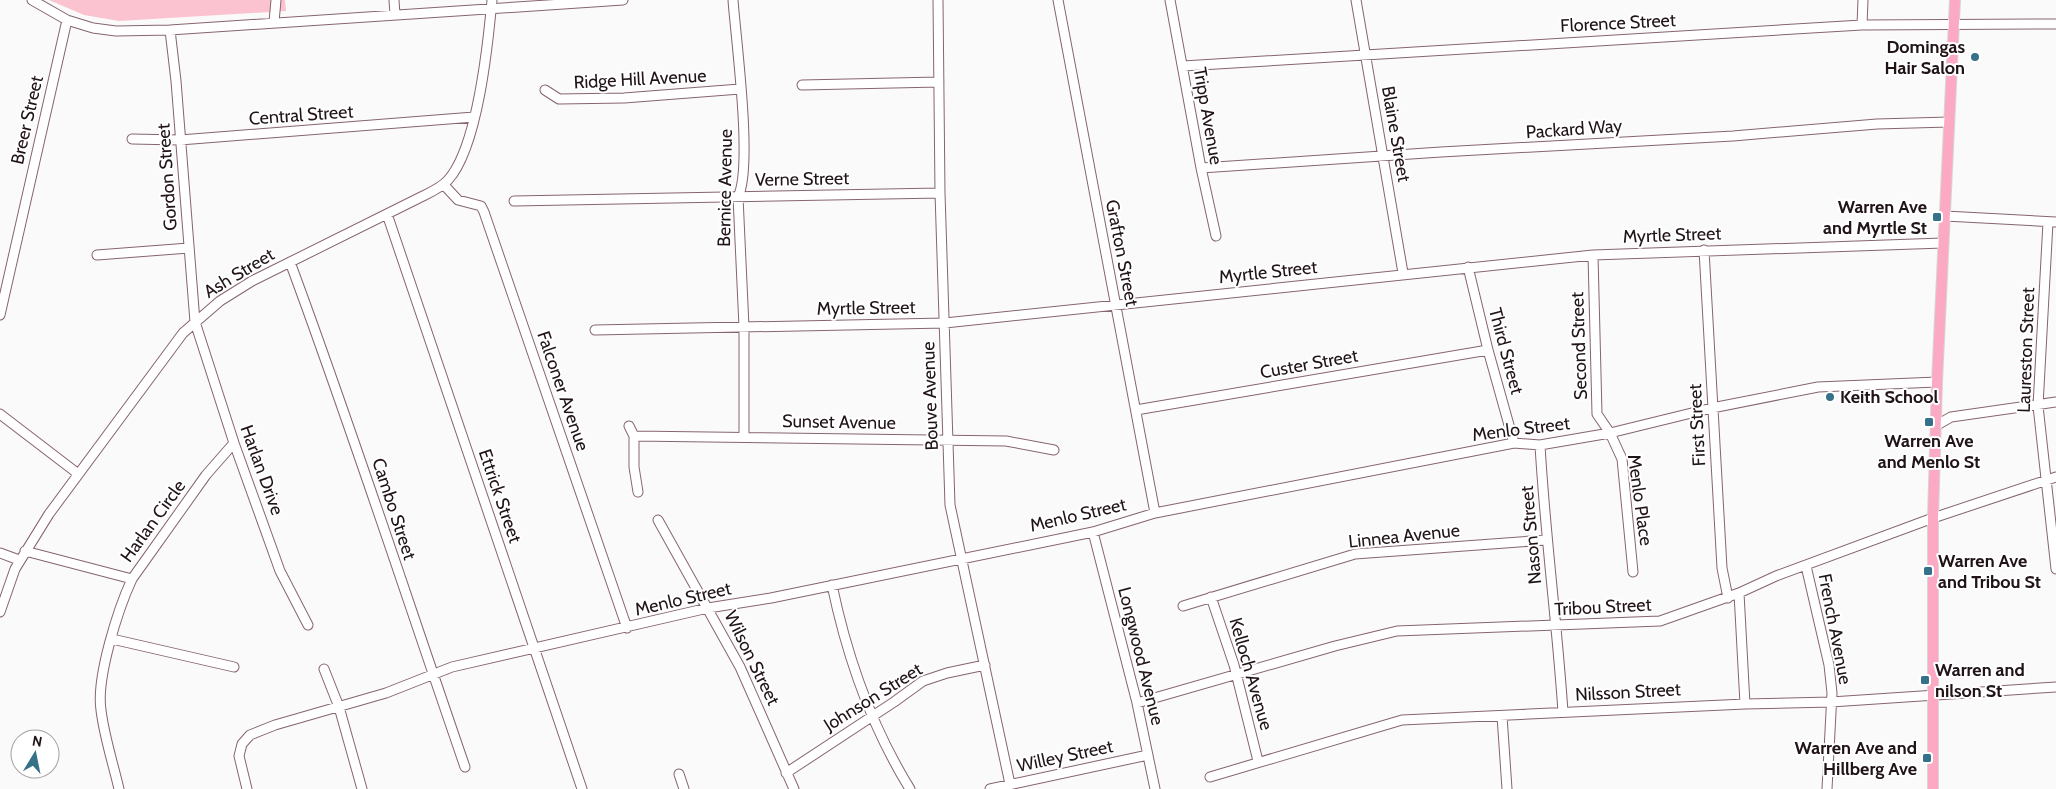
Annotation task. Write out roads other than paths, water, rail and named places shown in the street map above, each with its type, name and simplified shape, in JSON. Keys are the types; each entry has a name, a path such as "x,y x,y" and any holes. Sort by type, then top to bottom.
{"main road":[{"path":"1933,789 1933,518 1943,243 1956,0"}],"street":[{"path":"32,0 67,20 116,31 170,30 395,15 492,4 622,0"},
{"path":"274,22 276,0"},
{"path":"394,0 395,15"},
{"name":"Bernice Avenue","path":"733,0 744,140 743,182 738,197 744,327 744,437"},
{"name":"Bouve Avenue","path":"938,0 940,193 950,505 1010,784"},
{"name":"Grafton Street","path":"1058,0 1155,513"},
{"name":"Tripp Avenue","path":"1170,0 1200,168 1216,236"},
{"name":"Blaine Street","path":"1356,0 1403,273"},
{"path":"1862,25 1863,0"},
{"name":"Ash Street","path":"0,612 9,583 25,551 78,473 171,346 195,322 234,292 444,185 459,164 474,117 484,72 492,4"},
{"name":"Breer Street","path":"0,315 67,20"},
{"name":"Florence Street","path":"1183,66 1862,25 1954,23 2056,24"},
{"name":"Gordon Street","path":"170,30 195,322"},
{"path":"802,86 939,82"},
{"name":"Ridge Hill Avenue","path":"545,90 559,99 624,98 740,89"},
{"name":"Central Street","path":"132,139 180,140 474,117"},
{"name":"Packard Way","path":"1200,168 1441,152 1733,136 1877,124 1949,122"},
{"name":"Falconer Avenue","path":"444,185 458,200 481,206 484,212 627,628"},
{"name":"Verne Street","path":"514,201 940,193"},
{"name":"Ettrick Street","path":"387,214 582,789"},
{"path":"1945,216 2052,222"},
{"name":"Laureston Street","path":"2052,222 2038,406 2052,478 2056,569"},
{"name":"Myrtle Street","path":"595,330 945,322 1115,306 1403,273 1593,255 1943,243"},
{"path":"97,254 189,248"},
{"name":"First Street","path":"1704,250 1722,568 1728,598"},
{"name":"Second Street","path":"1593,255 1598,414 1610,433"},
{"name":"Cambo Street","path":"290,262 338,392 465,767"},
{"name":"Third Street","path":"1468,267 1488,350 1514,443"},
{"name":"Harlan Drive","path":"195,322 234,443 280,571 308,625"},
{"name":"Custer Street","path":"1136,410 1488,350"},
{"name":"Menlo Street","path":"247,789 239,764 239,752 242,744 250,735 268,727 386,693 433,673 534,648 708,608 1093,532 1155,513 1514,443 1540,445 1610,433 1712,408 1818,387 1937,382"},
{"path":"1937,425 1951,416 2038,406 2056,402"},
{"path":"0,414 78,473"},
{"path":"629,426 634,436 634,467 638,492"},
{"name":"Menlo Place","path":"1610,433 1622,459 1633,572"},
{"name":"Sunset Avenue","path":"634,436 1006,441 1054,450"},
{"name":"Harlan Circle","path":"25,551 132,579 206,475 234,443"},
{"name":"Nason Street","path":"1540,445 1546,540 1557,626 1563,712"},
{"name":"Tribou Street","path":"1137,703 1335,646 1397,631 1660,621 1728,598 1776,576 1933,518 2052,478"},
{"name":"Wilson Street","path":"658,520 748,683 794,789"},
{"name":"Longwood Avenue","path":"1093,532 1137,703 1155,789"},
{"name":"Linnea Avenue","path":"1183,606 1355,554 1546,540"},
{"path":"0,553 19,560"},
{"name":"French Avenue","path":"1806,566 1829,665 1831,702 1827,789"},
{"path":"119,789 100,702 103,678 112,639 120,609 132,579"},
{"path":"832,585 844,639 872,717 910,789"},
{"path":"1739,593 1742,604 1745,704"},
{"name":"Kelloch Avenue","path":"1211,597 1236,676 1258,761"},
{"path":"112,639 234,667"},
{"name":"Johnson Street","path":"786,773 872,717 922,681 947,673 985,665"},
{"path":"324,669 339,707 362,789"},
{"name":"Nilsson Street","path":"1210,777 1258,761 1402,720 1745,704 1831,702 2056,687"},
{"path":"1502,716 1508,789"},
{"name":"Willey Street","path":"990,789 1148,755"},
{"path":"679,774 684,789"}],"place":[{"name":"Domingas Hair Salon","path":"1975,57"},
{"name":"Warren Ave and Myrtle St","path":"1937,217"},
{"name":"Keith School","path":"1830,397"},
{"name":"Warren Ave and Menlo St","path":"1929,422"},
{"name":"Warren Ave and Tribou St","path":"1928,571"},
{"name":"Warren and nilson St","path":"1925,680"},
{"name":"Warren Ave and Hillberg Ave","path":"1927,758"}]}
